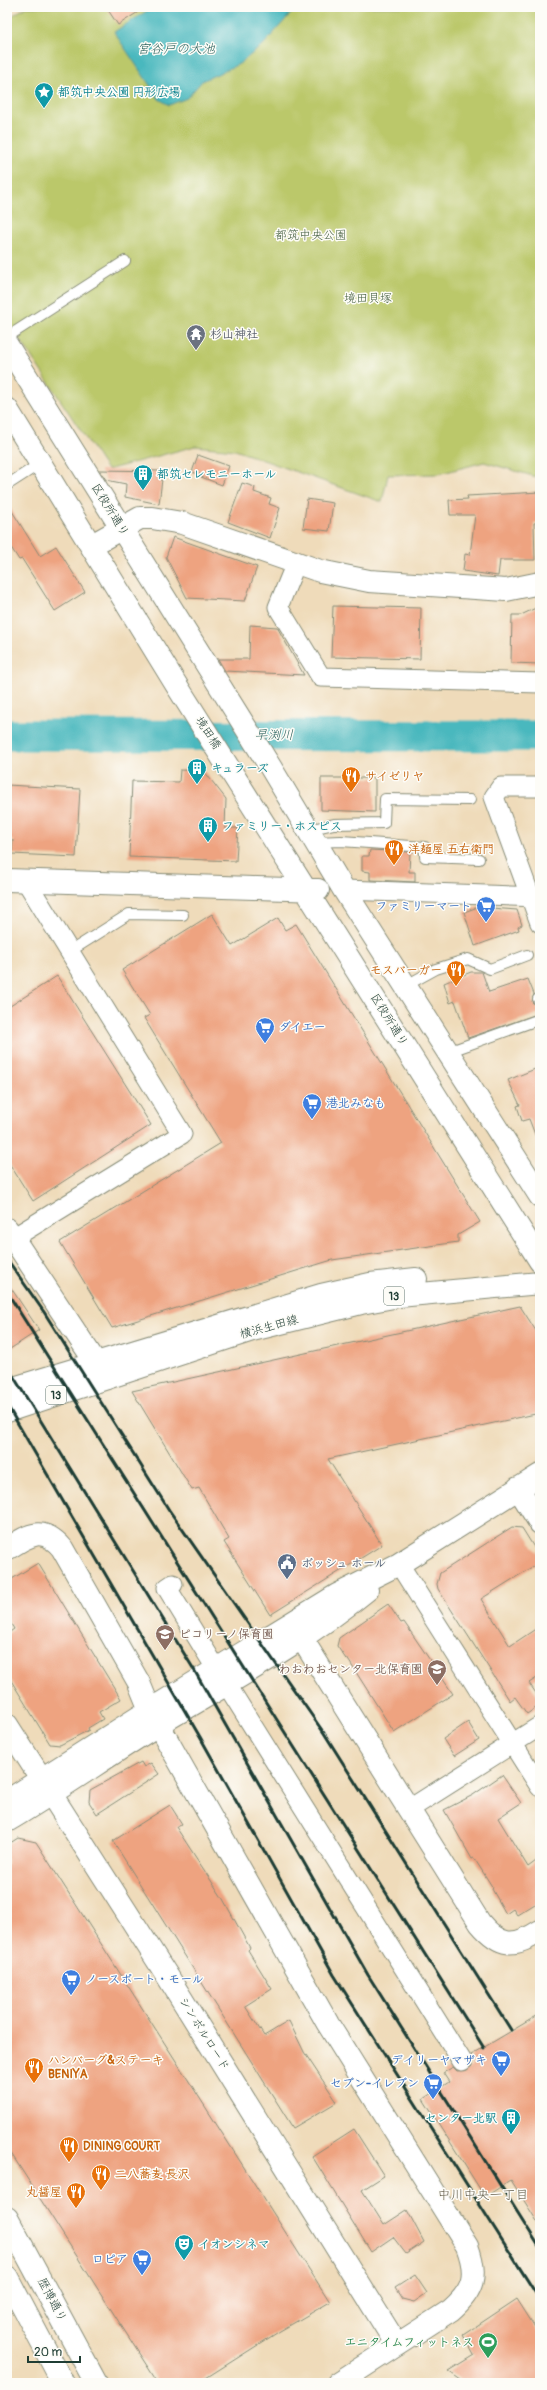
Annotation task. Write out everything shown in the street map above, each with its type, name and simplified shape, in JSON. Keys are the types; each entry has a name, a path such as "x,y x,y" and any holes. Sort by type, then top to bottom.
{"street":[{"name":"区役所通り","path":"7,344 271,768 311,836"},
{"path":"7,409 92,545 140,518 182,523 320,571 369,581 506,590 540,583"},
{"name":"境田橋","path":"92,545 177,686 238,780"},
{"path":"296,563 278,607 321,677 540,683"},
{"name":"区役所通り","path":"238,780 540,1261"},
{"path":"540,787 501,787 494,797 535,897 540,924"},
{"path":"311,836 540,1196"},
{"path":"16,880 535,897"},
{"path":"16,880 69,952 182,1134 10,1234 101,1370"},
{"name":"横浜生田線","path":"7,1412 101,1370 322,1295 370,1284 540,1267"},
{"name":"横浜生田線","path":"7,1390 101,1370 361,1303 399,1296 540,1283"},
{"path":"7,1821 46,1787 155,1717 297,1631 344,1610 399,1564 540,1475"},
{"path":"518,1488 540,1522"},
{"path":"7,1549 26,1537 36,1534 47,1535 55,1540 62,1548 139,1682 155,1717 328,2024 468,2246 473,2262 473,2274 466,2297 451,2310 338,2383"},
{"path":"399,1564 540,1788"},
{"path":"173,1584 167,1588 211,1660"},
{"path":"297,1631 408,1810 489,1934 498,1940 510,1943 525,1941 540,1931"},
{"path":"232,1694 462,2061"},
{"name":"シンボルロード","path":"7,1725 168,1977 397,2345"},
{"path":"408,1810 540,1726"},
{"path":"7,1801 46,1787"},
{"name":"歴博通り","path":"7,2218 96,2383"},
{"path":"7,2277 63,2383"}],"lane":[{"path":"7,337 125,262"},
{"path":"7,485 41,463"},
{"path":"311,836 334,824 384,823 385,799 470,800"},
{"path":"311,836 341,841 425,847 425,857 479,859"},
{"path":"69,952 129,914 183,915"},
{"path":"405,986 436,969 468,959 490,969 527,955"},
{"path":"448,1052 540,1019"}],"green space":[{"name":"都筑中央公園","path":"26,7 540,7 540,478 484,462 439,474 388,475 382,502 235,450 195,446 107,470 7,320 7,19"}],"water":[{"name":"宮谷戸の大池","path":"153,7 299,7 293,11 263,45 239,64 202,81 187,98 169,105 159,99 114,32"}],"building":[{"path":"106,7 146,7 118,25"},
{"path":"198,455 229,466 222,485 201,477 202,475 192,472"},
{"name":"都筑セレモニーホール","path":"100,470 163,471 159,504 125,497 126,484 106,480"},
{"path":"242,483 255,487 254,492 271,498 269,504 280,508 270,538 228,522"},
{"path":"540,492 540,522 534,523 535,560 500,560 498,576 463,571 465,554 470,555 475,515 450,515 449,500 468,499 467,496"},
{"path":"307,499 333,503 329,531 303,528"},
{"path":"7,503 40,556 56,546 85,592 55,611 22,559 19,560 7,541"},
{"path":"173,537 257,567 245,601 187,598 166,557"},
{"path":"333,606 421,608 420,659 331,657"},
{"path":"540,606 540,664 511,663 512,615 521,615"},
{"path":"250,625 277,627 304,675 225,671 218,659 249,659"},
{"path":"180,770 204,771 226,799 225,828 238,828 236,861 129,857 132,781 179,782"},
{"path":"321,778 375,778 375,812 321,810"},
{"path":"7,785 80,789 76,857 12,854 13,840 7,839"},
{"path":"370,850 410,852 409,872 415,872 415,882 370,880 370,872 362,871 362,856 369,856"},
{"path":"478,907 517,910 522,925 518,927 519,930 475,946 464,912"},
{"name":"港北みなも","path":"212,914 232,946 278,918 285,930 296,924 480,1222 458,1235 458,1242 332,1260 112,1328 60,1242 221,1143 144,1018 150,1015 122,970"},
{"path":"471,972 482,972 489,992 528,979 534,994 532,1002 537,1006 540,1013 468,1038 455,1001 450,1003 444,983"},
{"path":"57,976 151,1125 33,1201 7,1160 7,1008"},
{"path":"540,1067 539,1145 529,1119 522,1121 517,1106 520,1105 508,1080"},
{"path":"7,1282 39,1330 7,1351"},
{"path":"520,1306 540,1337 540,1413 328,1459 382,1545 270,1615 224,1542 229,1539 199,1488 192,1490 132,1391"},
{"path":"512,1527 522,1528 540,1557 540,1562 481,1599 510,1646 540,1626 540,1676 529,1683 540,1699 540,1705 527,1714 515,1697 510,1701 438,1589 437,1584 440,1573"},
{"path":"38,1563 121,1699 99,1712 103,1719 88,1728 89,1730 60,1745 50,1744 7,1674 7,1634 14,1629 7,1617 7,1582"},
{"path":"388,1604 401,1623 404,1622 453,1694 394,1732 347,1658 346,1659 337,1646 339,1638"},
{"path":"468,1722 479,1740 454,1756 443,1739"},
{"path":"141,1762 144,1767 151,1763 159,1774 97,1814 89,1802 90,1790"},
{"path":"502,1775 521,1803 498,1818 528,1867 540,1858 540,1901 517,1915 513,1909 506,1914 492,1889 493,1888 474,1858 472,1859 444,1810 473,1795"},
{"path":"170,1805 182,1824 176,1827 223,1899 250,1948 248,1950 272,1989 245,2006 264,2036 289,2021 304,2052 337,2102 293,2128 113,1841"},
{"name":"ノースポート・モール","path":"18,1838 36,1842 330,2302 280,2331 198,2383 158,2383 7,2147 7,1845"},
{"name":"センター北駅","path":"540,2014 540,2226 511,2180 485,2197 423,2099 449,2082 443,2073 453,2067 457,2071 467,2070 472,2066 471,2055"},
{"path":"354,2129 384,2176 362,2190 384,2225 407,2210 424,2242 406,2254 393,2237 371,2252 312,2156"},
{"path":"415,2275 427,2293 414,2302 402,2299 395,2288"},
{"path":"517,2299 540,2335 540,2383 465,2383 448,2371 474,2355 463,2335"}],"waterway":[{"name":"早渕川","path":"7,735 540,736"}],"railway":[{"path":"7,1259 44,1312 169,1510 324,1733 511,2030"},
{"path":"7,1292 484,2048"},
{"path":"7,1366 193,1668 368,1975 540,2248"},
{"path":"7,1405 200,1737 334,1975 540,2300"}],"place":[{"name":"都筑中央公園 円形広場","path":"44,109"},
{"name":"杉山神社","path":"196,351"},
{"name":"都筑セレモニーホール","path":"143,491"},
{"name":"キュラーズ","path":"197,785"},
{"name":"サイゼリヤ","path":"351,793"},
{"name":"ファミリー・ホスピス","path":"208,843"},
{"name":"洋麺屋 五右衛門","path":"394,866"},
{"name":"ファミリーマート","path":"486,923"},
{"name":"モスバーガー","path":"456,987"},
{"name":"ダイエー","path":"265,1044"},
{"name":"港北みなも","path":"312,1120"},
{"name":"ボッシュ ホール","path":"287,1580"},
{"name":"ピコリーノ保育園","path":"165,1651"},
{"name":"わおわおセンター北保育園","path":"437,1686"},
{"name":"ノースポート・モール","path":"71,1996"},
{"name":"デイリーヤマザキ","path":"501,2077"},
{"name":"ハンバーグ&ステーキ BENIYA","path":"34,2084"},
{"name":"セブン-イレブン","path":"433,2100"},
{"name":"センター北駅","path":"511,2135"},
{"name":"DINING COURT","path":"69,2163"},
{"name":"二八蕎麦 長沢","path":"101,2191"},
{"name":"丸醤屋","path":"76,2209"},
{"name":"イオンシネマ","path":"184,2261"},
{"name":"ロピア","path":"142,2276"},
{"name":"エニタイムフィットネス","path":"488,2359"}],"district":[{"name":"中川中央一丁目","path":"483,2195"}],"park label":[{"name":"境田貝塚","path":"368,298"}]}
